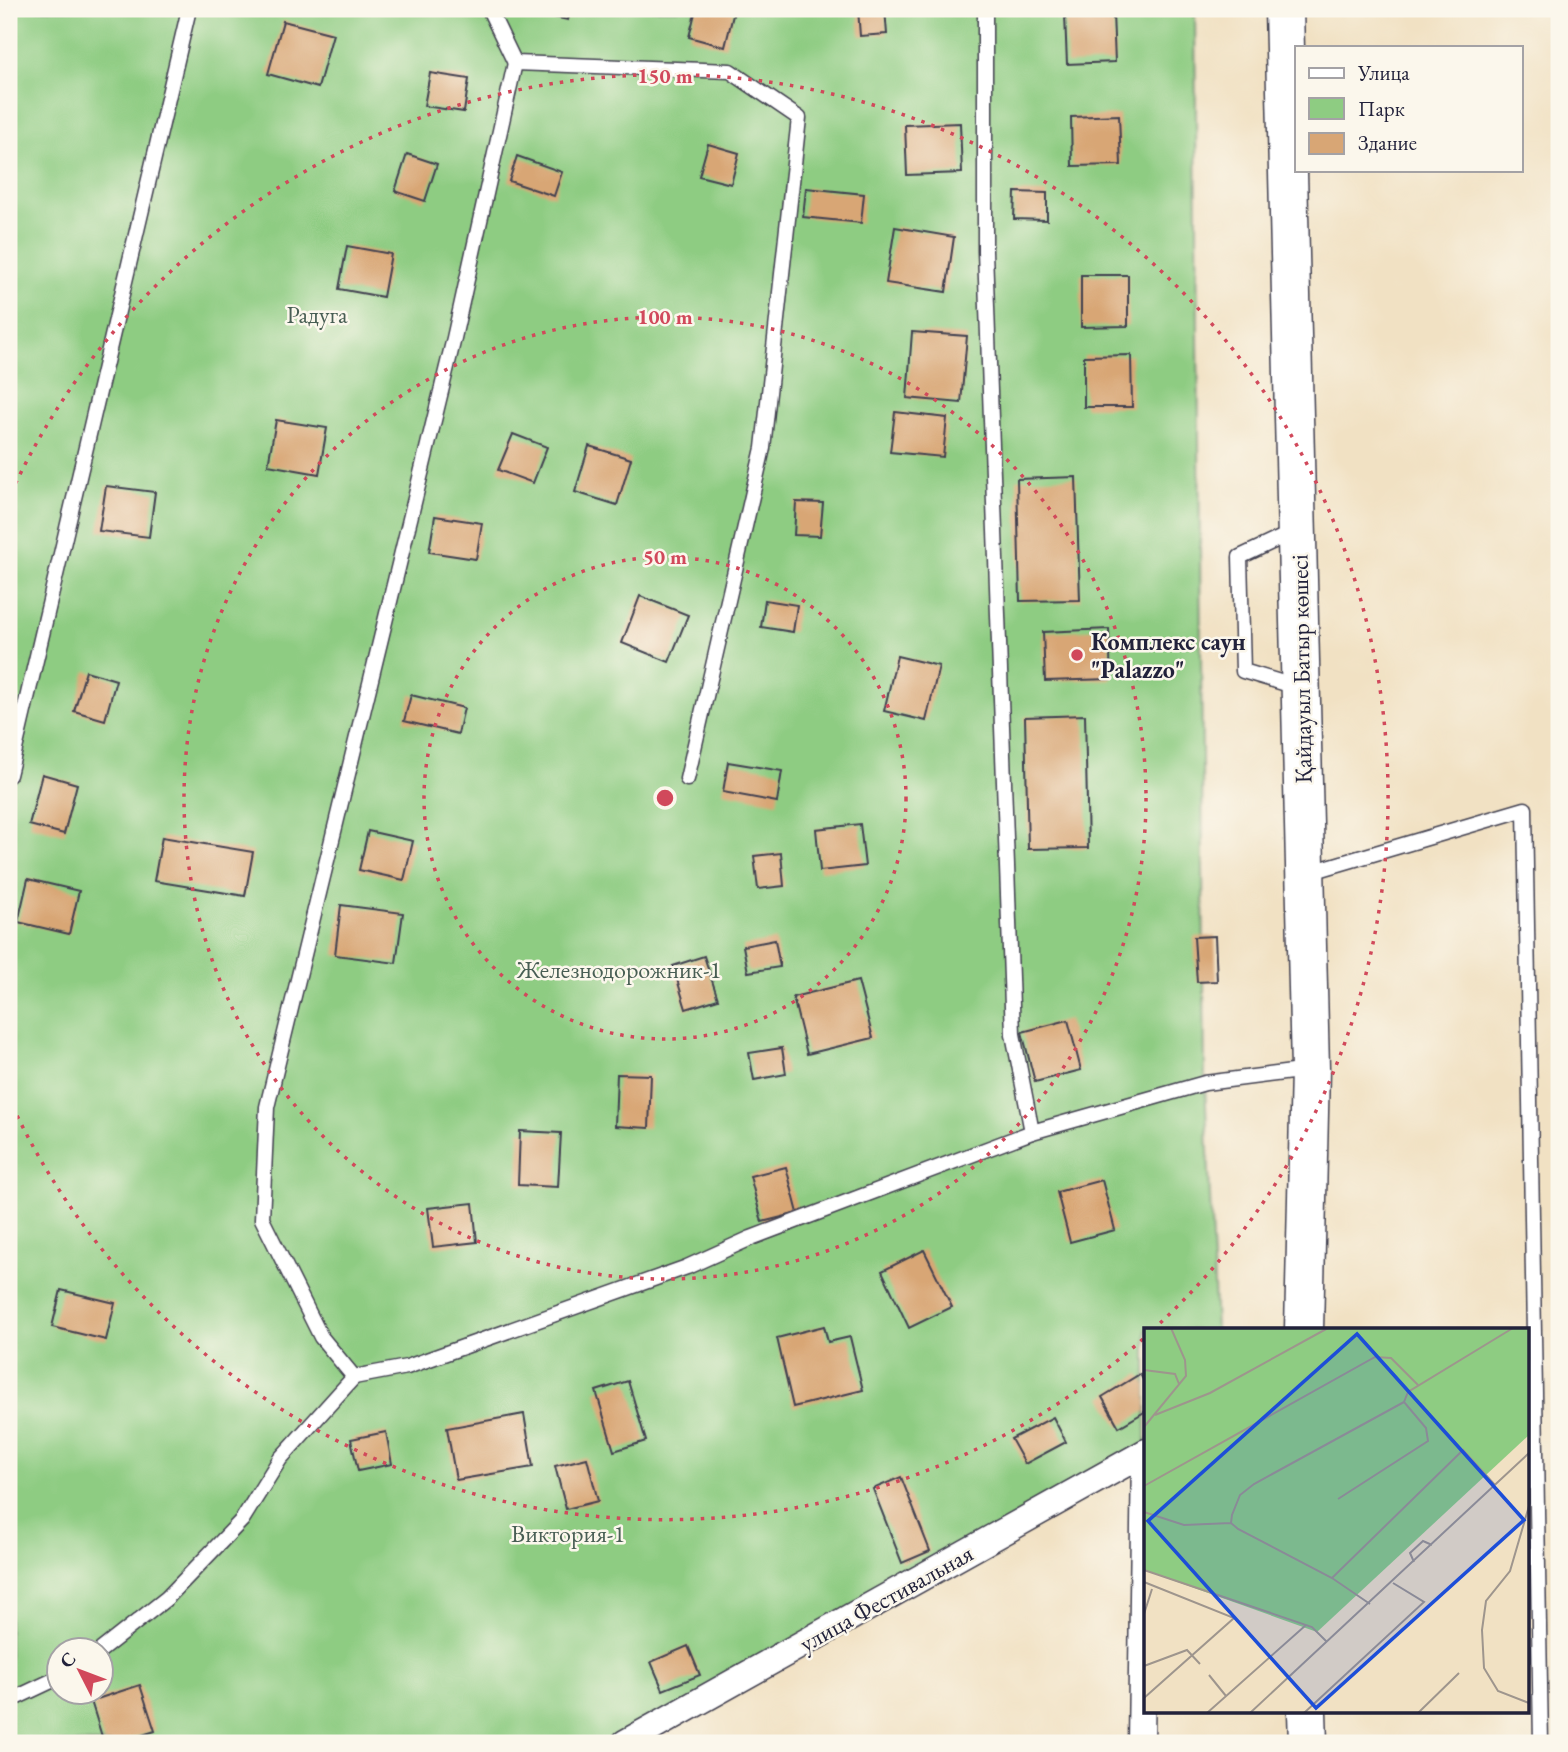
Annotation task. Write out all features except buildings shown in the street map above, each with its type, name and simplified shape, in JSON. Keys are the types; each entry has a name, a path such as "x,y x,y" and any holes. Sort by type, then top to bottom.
{"street":[{"name":"Қайдауыл Батыр көшесі","path":"1284,9 1310,1069 1304,1328"},
{"name":"улица Фестивальная","path":"625,1743 1144,1453"},
{"path":"1141,1743 1144,1525"},
{"path":"1307,1714 1308,1743"}],"lane":[{"path":"9,775 189,9"},
{"path":"354,1377 321,1337 262,1219 267,1107 454,338 515,64 489,9"},
{"path":"985,9 985,251 1013,1034 1032,1132"},
{"path":"515,64 730,71 799,118 763,448 687,779"},
{"path":"1297,530 1240,557 1243,671 1301,688"},
{"path":"1306,874 1525,809 1541,1743"},
{"path":"116,1638 167,1598 242,1520 280,1459 354,1377 407,1367 687,1267 751,1238 1032,1132 1205,1083 1310,1069"},
{"path":"9,1701 46,1684"}],"green space":[{"path":"9,9 1195,9 1205,1083 1216,1328 1144,1328 1144,1453 623,1743 9,1743"}],"place":[{"name":"Комплекс саун \"Palazzo\"","path":"1077,655"}],"park label":[{"name":"Радуга","path":"317,314"},
{"name":"Железнодорожник-1","path":"619,969"},
{"name":"Виктория-1","path":"568,1533"}]}
